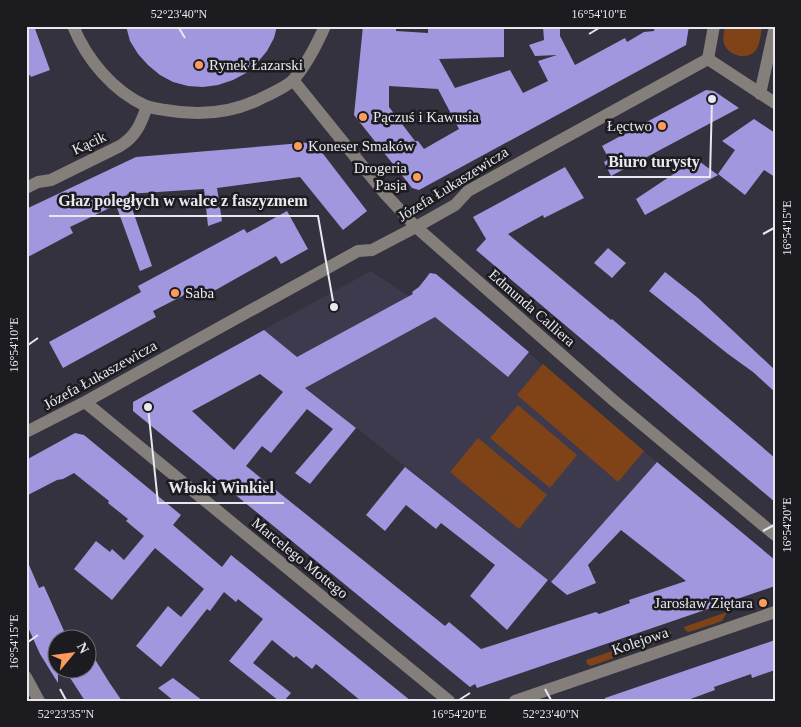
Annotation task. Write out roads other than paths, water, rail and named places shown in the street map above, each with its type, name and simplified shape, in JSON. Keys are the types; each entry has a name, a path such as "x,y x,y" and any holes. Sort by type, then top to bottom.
{"street":[{"path":"73,26 91,60 107,78 123,91 147,106 187,113 216,113 248,105 293,80 311,54 325,26"},
{"path":"714,26 708,59 775,104"},
{"path":"760,94 775,26"},
{"name":"Józefa Łukaszewicza","path":"26,432 85,402 358,251 372,250 416,227 455,205 468,191 708,59"},
{"name":"Edmunda Calliera","path":"293,80 386,195 416,227 614,400 775,536"},
{"name":"Kącik","path":"26,188 38,182 50,180 130,140 141,125 147,106"},
{"name":"Marcelego Mottego","path":"85,402 449,701"},
{"name":"Kolejowa","path":"515,701 775,612"},
{"path":"26,677 39,701"}],"place":[{"name":"Rynek Łazarski","path":"199,65"},
{"name":"Biuro turysty","path":"712,99"},
{"name":"Pączuś i Kawusia","path":"363,117"},
{"name":"Łęctwo","path":"662,126"},
{"name":"Koneser Smaków","path":"298,146"},
{"name":"Drogeria Pasja","path":"417,177"},
{"name":"Saba","path":"175,293"},
{"name":"Głaz poległych w walce z faszyzmem","path":"334,307"},
{"name":"Włoski Winkiel","path":"148,407"},
{"name":"Jarosław Ziętara","path":"763,603"}]}
